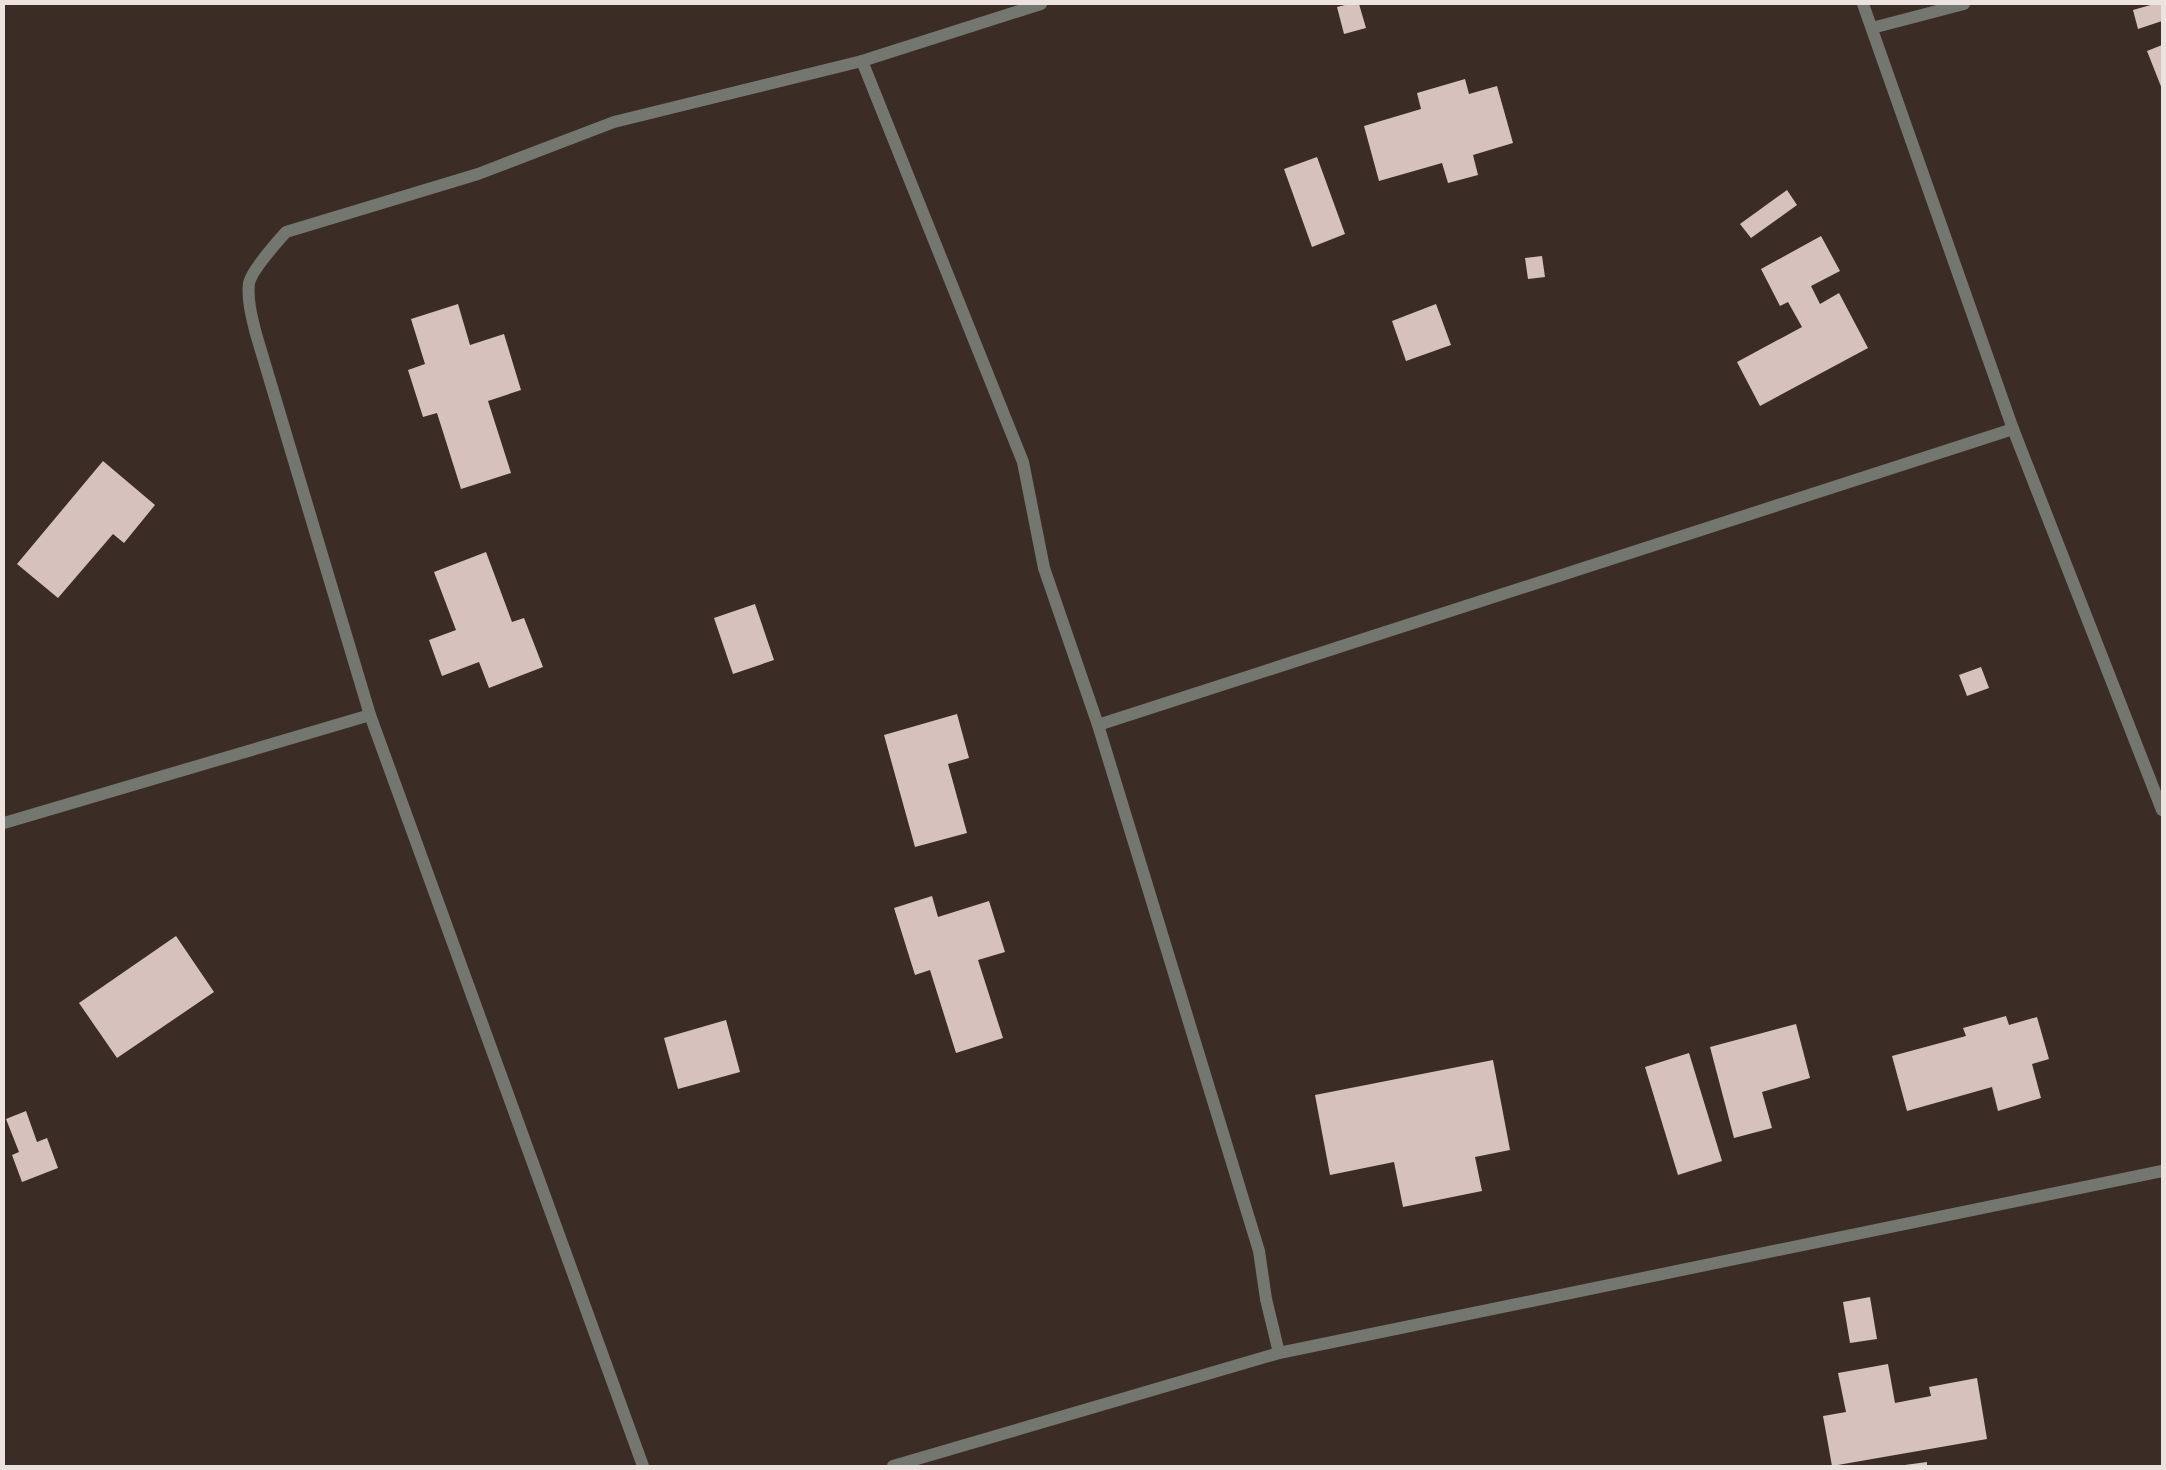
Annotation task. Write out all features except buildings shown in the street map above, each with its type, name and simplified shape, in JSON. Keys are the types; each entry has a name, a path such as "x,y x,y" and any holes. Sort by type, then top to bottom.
{"street":[{"path":"643,1466 370,715 252,316 249,282 266,256 286,232 478,174 614,122 862,62 1041,4"},
{"path":"1862,4 2013,429 2162,810"},
{"path":"1872,28 1964,4"},
{"path":"862,62 1023,462 1044,568 1098,725 1259,1251 1266,1299 1279,1353"},
{"path":"1098,725 2013,429"},
{"path":"4,823 370,715"},
{"path":"893,1466 1279,1353 2162,1171"}]}
